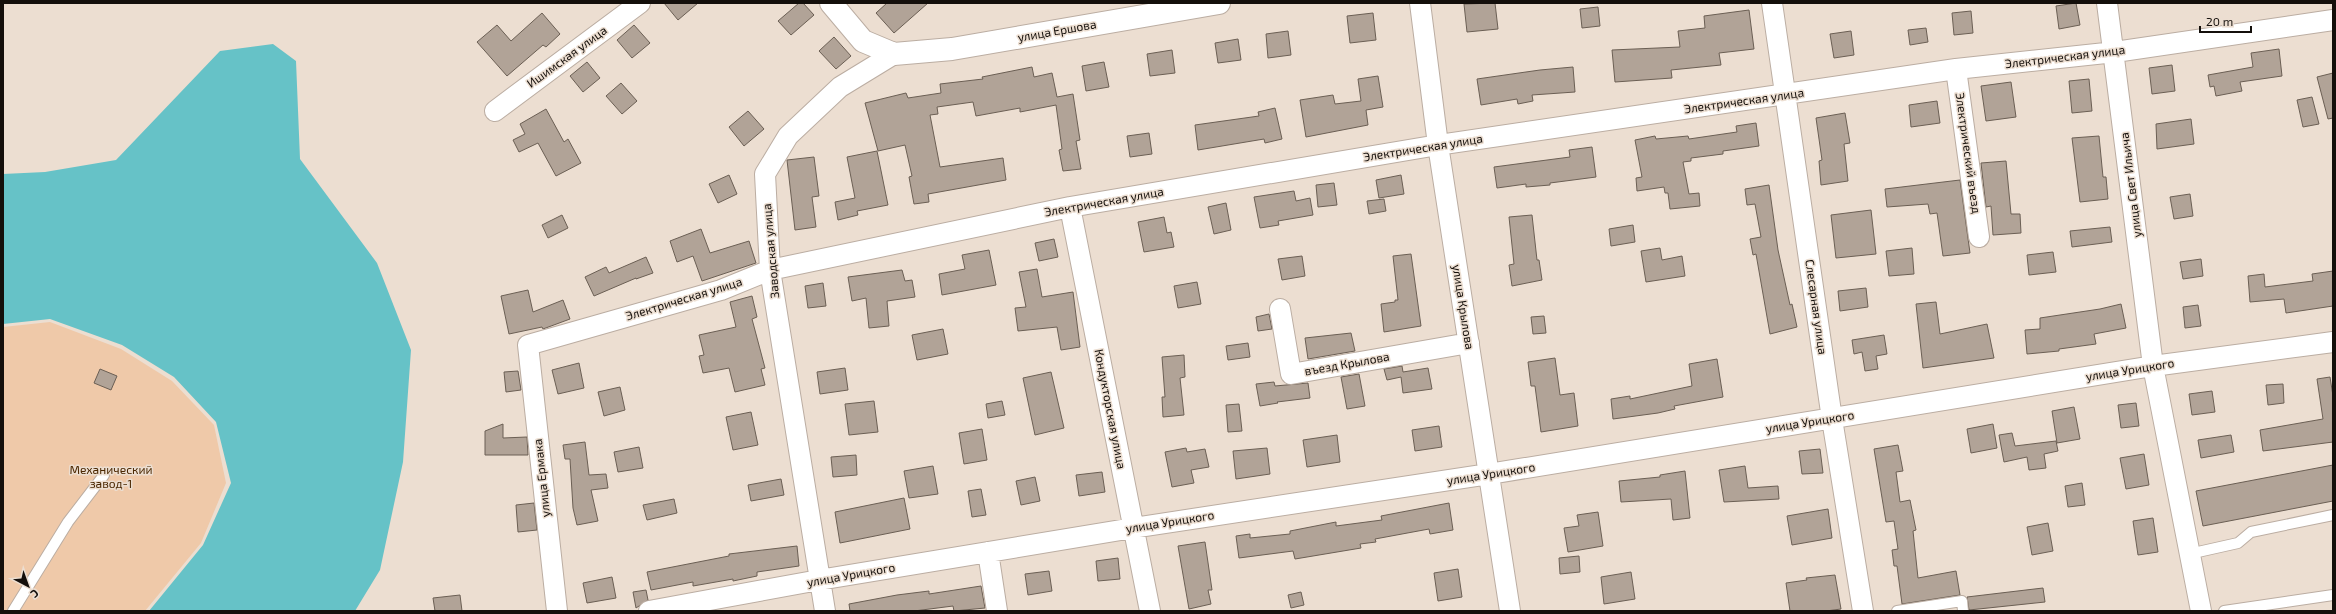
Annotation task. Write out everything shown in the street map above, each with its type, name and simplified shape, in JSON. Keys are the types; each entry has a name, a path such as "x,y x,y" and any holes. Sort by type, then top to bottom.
{"street":[{"name":"Ишимская улица","path":"494,111 640,3"},
{"path":"831,3 863,42 894,54"},
{"name":"улица Ершова","path":"894,54 952,49 1219,3"},
{"name":"улица Крылова","path":"1420,3 1438,145 1510,611"},
{"name":"Слесарная улица","path":"1772,3 1832,419 1863,611"},
{"name":"улица Свет Ильича","path":"2108,3 2153,366 2200,611"},
{"name":"Электрическая улица","path":"528,345 721,290 770,270 1070,207 1438,145 1785,96 1956,69 2115,52 2333,20"},
{"name":"Заводская улица","path":"825,611 770,270 765,174 788,136 840,86 894,54"},
{"name":"Электрический въезд","path":"1956,69 1979,237"},
{"name":"Кондукторская улица","path":"1070,207 1150,611"},
{"name":"въезд Крылова","path":"1280,309 1291,374 1469,343"},
{"name":"улица Урицкого","path":"649,611 819,580 1133,528 1489,474 2153,366 2333,342"},
{"name":"улица Ермака","path":"528,345 557,611"},
{"path":"988,552 997,611"}],"lane":[{"path":"13,611 68,522 104,475"},
{"path":"2190,554 2238,543 2250,532 2333,515"},
{"path":"2224,611 2333,595"},
{"path":"1897,611 1962,601 1963,611"}],"green space":[{"name":"Механический завод-1","path":"50,322 121,349 172,381 214,425 226,483 201,543 145,611 3,611 3,327"}],"water":[{"path":"273,44 296,61 300,159 377,263 411,350 403,462 380,570 355,611 149,611 203,545 231,483 216,422 174,377 122,345 50,319 3,324 3,174 45,172 116,160 220,51"}],"building":[{"path":"664,3 698,3 678,20"},
{"path":"799,3 803,3 814,15 791,35 778,21"},
{"path":"887,3 928,3 894,33 876,13"},
{"path":"1495,3 1498,29 1467,32 1464,4"},
{"path":"2076,3 2080,25 2059,29 2056,6"},
{"path":"1598,7 1600,26 1582,28 1580,9"},
{"path":"1749,10 1754,49 1719,53 1721,65 1671,70 1672,78 1615,82 1612,50 1680,47 1678,31 1705,28 1704,16"},
{"path":"1971,11 1973,33 1954,35 1952,13"},
{"path":"542,13 560,34 546,47 543,45 507,76 477,42 497,25 511,41"},
{"path":"1373,13 1376,40 1350,43 1347,16"},
{"path":"634,25 650,43 632,58 617,40"},
{"path":"1926,28 1928,42 1910,45 1908,30"},
{"path":"1288,31 1291,55 1268,58 1266,34"},
{"path":"1851,31 1854,55 1834,58 1830,34"},
{"path":"834,37 851,56 836,69 819,51"},
{"path":"1238,39 1241,60 1218,63 1215,43"},
{"path":"2279,49 2282,76 2240,82 2242,91 2216,96 2214,86 2210,87 2208,75 2253,67 2251,53"},
{"path":"1172,50 1175,73 1150,76 1147,54"},
{"path":"587,62 600,78 583,92 570,76"},
{"path":"1104,62 1109,87 1086,91 1082,66"},
{"path":"2172,65 2175,91 2152,94 2149,68"},
{"path":"1032,67 1034,77 1052,73 1057,97 1073,94 1080,140 1076,141 1081,169 1063,171 1059,150 1062,149 1056,105 1020,112 1020,108 976,116 973,102 937,107 938,114 930,115 940,167 1003,158 1006,180 928,194 929,202 914,204 909,177 912,176 905,145 878,151 865,103 906,93 908,98 941,93 940,84 983,79 982,77"},
{"path":"1573,67 1575,92 1532,95 1533,101 1518,104 1517,99 1481,105 1477,79"},
{"path":"2333,73 2333,118 2328,119 2317,77"},
{"path":"1378,76 1383,107 1366,110 1368,125 1306,137 1300,100 1333,95 1335,104 1361,101 1358,79"},
{"path":"2089,79 2092,111 2072,113 2069,81"},
{"path":"2011,82 2016,117 1986,121 1981,86"},
{"path":"621,83 637,101 622,114 606,96"},
{"path":"2312,97 2319,124 2303,127 2297,100"},
{"path":"1937,101 1940,123 1911,127 1909,105"},
{"path":"1275,108 1282,139 1265,143 1264,139 1198,150 1195,125 1259,116 1258,112"},
{"path":"546,109 564,142 568,139 581,163 556,176 538,143 519,152 513,140 525,134 520,124"},
{"path":"748,111 764,129 744,146 729,127"},
{"path":"1845,113 1850,143 1844,144 1848,181 1821,185 1819,161 1822,160 1816,118"},
{"path":"2191,119 2194,144 2157,149 2156,124"},
{"path":"1756,123 1759,146 1723,151 1723,154 1691,158 1691,161 1683,162 1689,194 1699,193 1700,206 1670,209 1668,193 1665,193 1664,187 1637,191 1636,178 1642,177 1635,140 1655,136 1656,139 1688,136 1689,139 1737,132 1736,126"},
{"path":"1149,133 1152,154 1130,157 1127,136"},
{"path":"2099,136 2103,177 2106,177 2108,199 2080,202 2072,138"},
{"path":"1592,147 1596,177 1550,183 1550,185 1526,187 1526,184 1497,188 1494,167 1570,157 1569,150"},
{"path":"877,151 888,205 857,211 858,215 838,220 835,202 855,198 847,157"},
{"path":"814,157 819,196 812,197 816,227 795,230 787,160"},
{"path":"2006,161 2011,214 2020,214 2021,233 1993,235 1991,206 1986,207 1981,163"},
{"path":"729,175 737,194 718,203 709,184"},
{"path":"1401,175 1404,194 1379,198 1376,180"},
{"path":"1960,180 1970,253 1943,256 1937,213 1930,214 1928,204 1887,207 1885,189"},
{"path":"1334,183 1337,205 1318,207 1316,185"},
{"path":"1769,185 1778,250 1790,305 1792,304 1797,327 1770,334 1756,254 1753,255 1750,239 1761,237 1755,204 1747,205 1745,189"},
{"path":"1294,191 1296,201 1310,198 1313,215 1278,221 1279,225 1260,228 1254,197"},
{"path":"2190,194 2193,216 2174,219 2170,197"},
{"path":"1384,199 1386,211 1369,214 1367,201"},
{"path":"1226,203 1231,230 1214,234 1208,207"},
{"path":"1871,210 1876,254 1836,258 1831,215"},
{"path":"562,215 568,228 548,238 542,225"},
{"path":"1532,215 1537,260 1539,260 1542,280 1512,286 1509,265 1514,264 1509,217"},
{"path":"1164,217 1167,233 1171,232 1174,247 1144,252 1138,222"},
{"path":"1633,225 1635,242 1611,246 1609,229"},
{"path":"2110,227 2112,242 2072,247 2070,231"},
{"path":"701,229 710,253 749,241 756,263 702,281 693,256 677,262 670,241"},
{"path":"1054,239 1058,257 1039,261 1035,243"},
{"path":"1660,248 1662,260 1682,256 1685,276 1646,282 1641,251"},
{"path":"1912,248 1914,274 1889,276 1886,251"},
{"path":"989,250 996,285 942,295 939,274 965,269 962,255"},
{"path":"2053,252 2056,272 2029,275 2027,255"},
{"path":"1411,254 1421,326 1384,332 1381,304 1395,302 1395,300 1398,300 1393,256"},
{"path":"1302,256 1305,276 1282,280 1278,259"},
{"path":"646,257 653,273 636,278 594,296 585,277 606,267 609,273"},
{"path":"2201,259 2203,276 2183,279 2180,262"},
{"path":"1037,269 1042,297 1073,292 1080,347 1061,350 1057,327 1018,331 1015,308 1026,307 1019,272"},
{"path":"902,270 905,281 912,280 915,297 887,301 889,326 869,328 866,298 852,301 848,277"},
{"path":"2333,271 2333,306 2286,313 2284,299 2250,302 2248,276 2264,274 2265,287 2313,281 2312,274"},
{"path":"1197,282 1201,304 1178,308 1174,286"},
{"path":"823,283 826,306 808,308 805,286"},
{"path":"1866,288 1868,307 1840,311 1838,291"},
{"path":"528,290 533,312 563,300 570,319 543,329 542,327 509,334 501,296"},
{"path":"752,296 757,317 752,319 765,368 761,369 765,385 735,392 729,368 703,373 699,356 704,355 699,335 736,327 730,302"},
{"path":"1936,302 1940,334 1987,324 1994,358 1923,368 1916,304"},
{"path":"2121,304 2126,328 2094,334 2096,344 2059,349 2059,351 2027,354 2025,330 2040,329 2040,318 2100,309"},
{"path":"2198,305 2201,326 2185,328 2183,307"},
{"path":"1269,314 1272,329 1258,331 1256,317"},
{"path":"1544,316 1546,333 1533,334 1531,317"},
{"path":"943,329 948,354 917,360 912,335"},
{"path":"1351,333 1355,351 1308,359 1305,338"},
{"path":"1884,335 1887,354 1876,356 1878,369 1865,371 1862,352 1854,354 1852,340"},
{"path":"1248,343 1250,357 1228,360 1226,346"},
{"path":"1184,355 1185,377 1180,378 1184,415 1163,417 1162,397 1165,397 1162,357"},
{"path":"1555,358 1560,395 1574,393 1578,426 1541,432 1535,386 1531,386 1528,362"},
{"path":"1717,359 1723,397 1674,406 1675,409 1658,413 1613,419 1611,399 1630,396 1630,399 1692,386 1689,364"},
{"path":"579,363 584,388 558,394 552,370"},
{"path":"1402,366 1403,372 1428,368 1432,389 1403,393 1401,377 1387,380 1384,369"},
{"path":"845,368 848,390 820,394 817,372"},
{"path":"100,369 117,376 111,390 94,383"},
{"path":"518,371 521,390 506,392 504,372"},
{"path":"1051,372 1064,428 1035,435 1023,378"},
{"path":"1359,374 1365,406 1347,409 1341,377"},
{"path":"2330,377 2333,396 2333,442 2263,451 2260,430 2323,419 2317,379"},
{"path":"1274,382 1275,386 1308,383 1310,398 1277,402 1278,403 1260,406 1256,384"},
{"path":"2283,384 2284,403 2268,405 2266,385"},
{"path":"620,387 625,410 604,416 598,392"},
{"path":"2212,391 2215,412 2192,415 2189,394"},
{"path":"874,401 878,432 849,435 845,404"},
{"path":"1002,401 1005,415 988,418 986,404"},
{"path":"2136,403 2139,426 2121,428 2118,405"},
{"path":"1239,404 1242,431 1228,432 1226,405"},
{"path":"2074,407 2080,439 2057,443 2052,411"},
{"path":"751,412 758,445 733,450 726,417"},
{"path":"503,424 503,438 527,437 528,455 485,455 485,431"},
{"path":"1993,424 1997,448 1971,453 1967,429"},
{"path":"1439,426 1442,447 1415,451 1412,430"},
{"path":"982,429 987,460 964,464 959,433"},
{"path":"2012,433 2015,446 2056,441 2058,451 2044,454 2046,468 2029,470 2027,457 2004,462 1999,435"},
{"path":"1337,435 1340,462 1307,467 1303,440"},
{"path":"2231,435 2234,452 2201,458 2198,440"},
{"path":"585,442 589,475 606,474 608,488 591,490 598,521 577,525 573,508 570,459 565,459 563,445"},
{"path":"1898,445 1903,471 1896,472 1900,502 1910,500 1916,530 1913,531 1918,578 1956,571 1960,595 1902,604 1897,566 1894,566 1892,550 1898,549 1894,521 1886,522 1874,449"},
{"path":"639,447 643,468 618,472 614,452"},
{"path":"1186,448 1187,452 1205,449 1209,467 1191,470 1194,483 1172,487 1165,452"},
{"path":"1267,448 1270,474 1236,479 1233,451"},
{"path":"1820,449 1823,473 1802,474 1799,451"},
{"path":"2144,454 2149,485 2126,489 2120,458"},
{"path":"856,455 857,475 833,477 831,457"},
{"path":"2333,465 2333,501 2203,526 2196,491"},
{"path":"933,466 938,494 909,498 904,471"},
{"path":"1745,466 1748,488 1778,486 1779,499 1724,502 1719,470"},
{"path":"1685,471 1690,518 1673,520 1671,499 1621,502 1619,481 1660,477 1660,475"},
{"path":"1102,472 1105,492 1079,496 1076,475"},
{"path":"1035,477 1040,501 1021,505 1016,481"},
{"path":"781,479 784,495 751,501 748,485"},
{"path":"2082,483 2085,505 2068,507 2065,486"},
{"path":"981,489 986,515 972,517 968,491"},
{"path":"904,498 910,529 840,543 835,512"},
{"path":"674,499 677,513 647,520 643,505"},
{"path":"534,503 537,530 518,532 516,505"},
{"path":"1449,503 1453,530 1430,534 1429,529 1375,539 1376,542 1360,544 1361,548 1295,559 1293,551 1239,558 1236,536 1250,534 1250,538 1290,534 1290,531 1336,522 1336,526 1382,520 1381,516"},
{"path":"1828,509 1832,538 1792,545 1787,516"},
{"path":"1598,512 1603,546 1568,552 1564,528 1579,526 1577,515"},
{"path":"2153,518 2158,552 2138,555 2133,521"},
{"path":"2048,523 2053,551 2032,555 2027,527"},
{"path":"1205,542 1212,590 1208,590 1211,604 1189,609 1178,546"},
{"path":"797,546 799,566 757,572 757,576 733,581 733,579 693,586 693,582 651,590 647,572 729,556 729,554"},
{"path":"1579,556 1580,572 1560,574 1559,558"},
{"path":"1118,558 1120,579 1098,581 1096,561"},
{"path":"1458,569 1462,597 1438,601 1434,573"},
{"path":"1049,571 1052,591 1028,595 1025,574"},
{"path":"1631,572 1635,599 1604,604 1601,577"},
{"path":"1835,575 1841,609 1826,611 1790,611 1786,583 1807,580 1806,578"},
{"path":"612,577 616,598 587,603 583,583"},
{"path":"981,586 985,608 954,611 953,606 914,611 850,611 849,604 897,595 929,591 929,594"},
{"path":"2043,588 2045,602 1969,610 1967,597"},
{"path":"646,590 648,600 636,608 633,592"},
{"path":"1301,592 1304,605 1291,608 1288,595"},
{"path":"460,595 462,611 435,611 433,598"}]}
